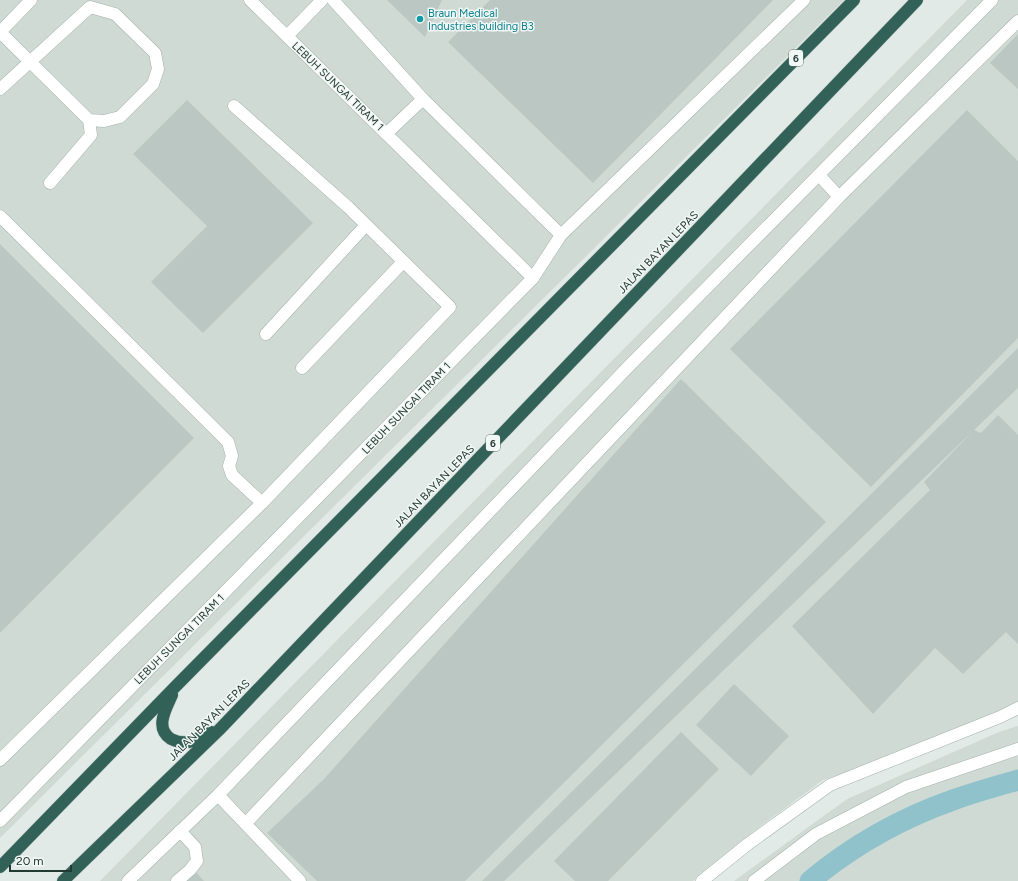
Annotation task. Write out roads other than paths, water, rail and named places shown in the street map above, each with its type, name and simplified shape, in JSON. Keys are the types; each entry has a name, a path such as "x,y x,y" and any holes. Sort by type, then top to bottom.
{"highway":[{"name":"6","path":"0,867 175,687 854,0"},
{"name":"JALAN BAYAN LEPAS","path":"63,881 219,730 917,0"},
{"path":"175,687 162,721 162,729 166,736 181,743 189,742 219,730"}],"street":[{"path":"31,0 0,32 89,120 90,135 50,183"},
{"name":"LEBUH SUNGAI TIRAM 1","path":"0,821 533,278 250,0"},
{"path":"287,36 322,0"},
{"path":"332,0 423,99 560,235"},
{"path":"533,278 560,235 804,0"},
{"path":"128,881 218,795 628,367 992,0"},
{"path":"0,88 31,62 90,7 115,14 155,53 158,69 153,84 120,117 104,121 89,120"},
{"path":"246,824 839,197 1018,21"},
{"path":"386,134 423,99"},
{"path":"0,760 262,504 450,307 348,207 234,106"},
{"path":"819,175 839,197"},
{"path":"0,216 228,442 232,456 229,466 232,475 262,504"},
{"path":"266,334 366,225"},
{"path":"302,368 403,262"},
{"path":"702,881 748,844 830,785 1000,717 1018,708"},
{"path":"754,881 816,834 906,787 1018,749"},
{"path":"218,795 300,881"},
{"path":"177,881 190,870 197,861 196,847 180,831"}],"waterway":[{"path":"810,881 843,856 896,824 953,800 1018,780"}],"place":[{"name":"Braun Medical Industries building B3","path":"420,19"}]}
